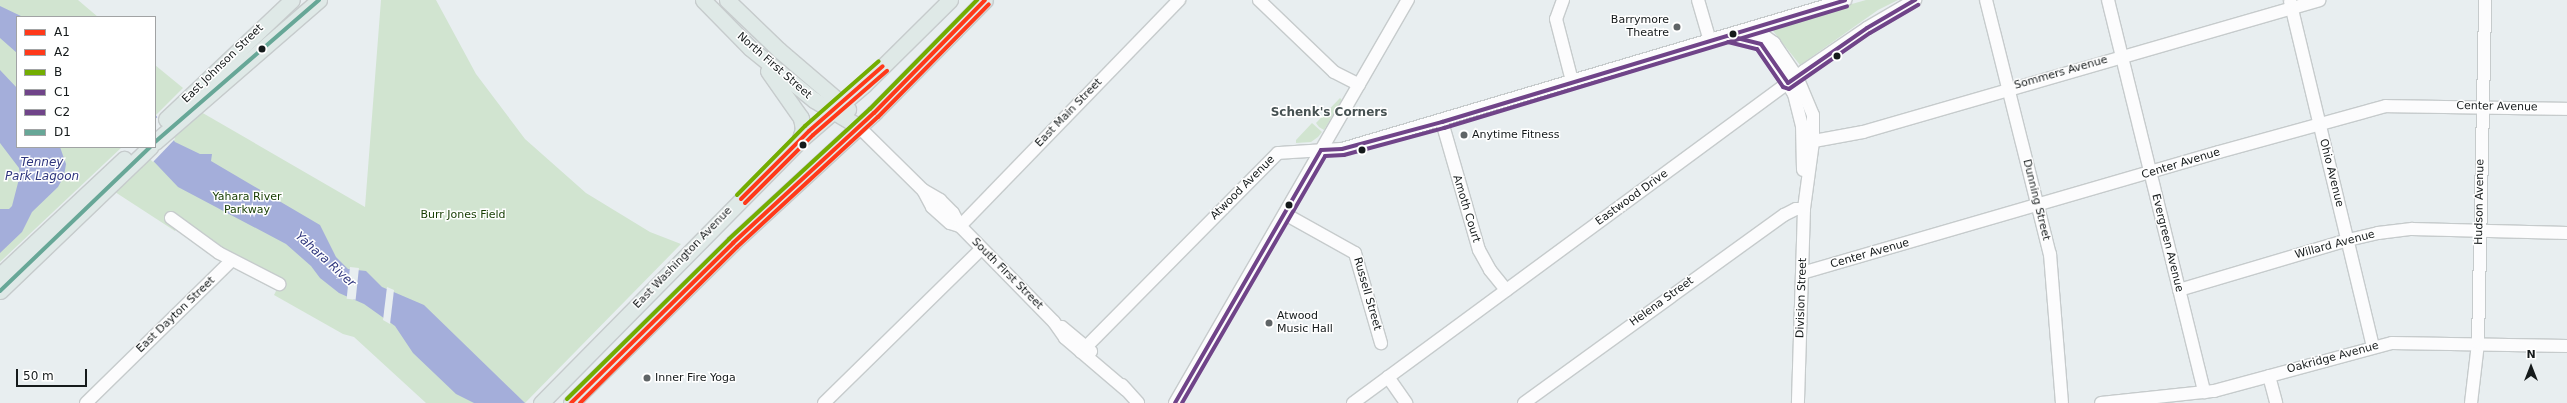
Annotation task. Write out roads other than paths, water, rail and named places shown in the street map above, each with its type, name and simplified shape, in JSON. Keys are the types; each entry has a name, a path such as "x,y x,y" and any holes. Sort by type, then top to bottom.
{"main road":[{"name":"East Johnson Street","path":"156,141 172,120 292,0"},
{"name":"East Johnson Street","path":"156,129 172,120 319,0"},
{"name":"North First Street","path":"704,0 750,48 837,107"},
{"name":"North First Street","path":"728,0 837,107"},
{"name":"East Washington Avenue","path":"541,403 799,141 873,76 950,0"},
{"name":"East Washington Avenue","path":"571,403 729,247 858,126 985,0"},
{"path":"750,48 799,113 803,126 799,141"},
{"name":"South First Street","path":"837,107 853,114 858,126"},
{"path":"0,291 127,162 136,148"},
{"path":"0,275 127,162 148,148"}],"street":[{"name":"East Main Street","path":"960,226 1179,0"},
{"path":"1258,0 1334,72 1359,85"},
{"path":"1176,403 1408,0"},
{"path":"1563,0 1556,19 1572,81"},
{"path":"1698,0 1710,41"},
{"name":"Atwood Avenue","path":"1083,349 1272,157 1286,151 1342,149 1442,122 1572,81 1734,34 1826,3 1845,0"},
{"name":"Eastwood Drive","path":"1353,403 1792,80 1867,28 1915,0"},
{"name":"Dunning Street","path":"1986,0 2036,206 2051,261 2062,403"},
{"name":"Evergreen Avenue","path":"2108,0 2204,392"},
{"name":"Sommers Avenue","path":"1808,143 1863,132 2008,88 2122,56 2291,4 2319,0"},
{"name":"Hudson Avenue","path":"2471,403 2478,342 2479,231 2485,0"},
{"name":"Ohio Avenue","path":"2291,4 2373,346"},
{"name":"Division Street","path":"1734,34 1761,44 1792,80 1808,143 1804,209 1798,403"},
{"name":"Center Avenue","path":"1802,273 2320,124 2394,106 2567,109"},
{"name":"Amoth Court","path":"1442,122 1479,250 1490,270 1506,290"},
{"name":"South First Street","path":"858,126 924,190 930,206 950,223 960,226 980,249 1138,403"},
{"name":"Helena Street","path":"1525,402 1784,215 1804,209"},
{"name":"Russell Street","path":"1285,214 1355,253 1381,343"},
{"path":"170,218 232,260 280,284"},
{"name":"Willard Avenue","path":"2179,290 2348,240 2412,229 2567,233"},
{"path":"824,403 980,249"},
{"name":"East Dayton Street","path":"86,403 232,260"},
{"name":"Oakridge Avenue","path":"2101,403 2204,392 2269,376 2373,346 2398,342 2478,342 2567,346"},
{"path":"2269,376 2276,403"},
{"path":"1388,377 1406,403"}],"water":[{"path":"0,6 21,16 16,16 16,52 0,38"},
{"name":"Tenney Park Lagoon","path":"0,70 16,87 16,148 60,148 66,164 64,176 58,187 32,212 22,232 0,253 0,209 9,209 12,206 20,175 19,168 0,143"},
{"name":"Yahara River","path":"156,115 175,142 200,154 212,154 211,161 320,225 336,257 348,269 366,271 382,287 424,305 525,403 474,403 456,394 413,353 395,326 364,304 339,293 320,278 311,266 286,244 178,187 141,148 156,148"}],"place":[{"name":"Barrymore Theatre","path":"1677,27"},
{"name":"Anytime Fitness","path":"1464,135"},
{"name":"Atwood Music Hall","path":"1269,323"},
{"name":"Inner Fire Yoga","path":"647,378"}],"district":[{"name":"Schenk's Corners","path":"1329,113"}],"park label":[{"name":"Yahara River Parkway","path":"247,204"},
{"name":"Burr Jones Field","path":"463,215"}]}
